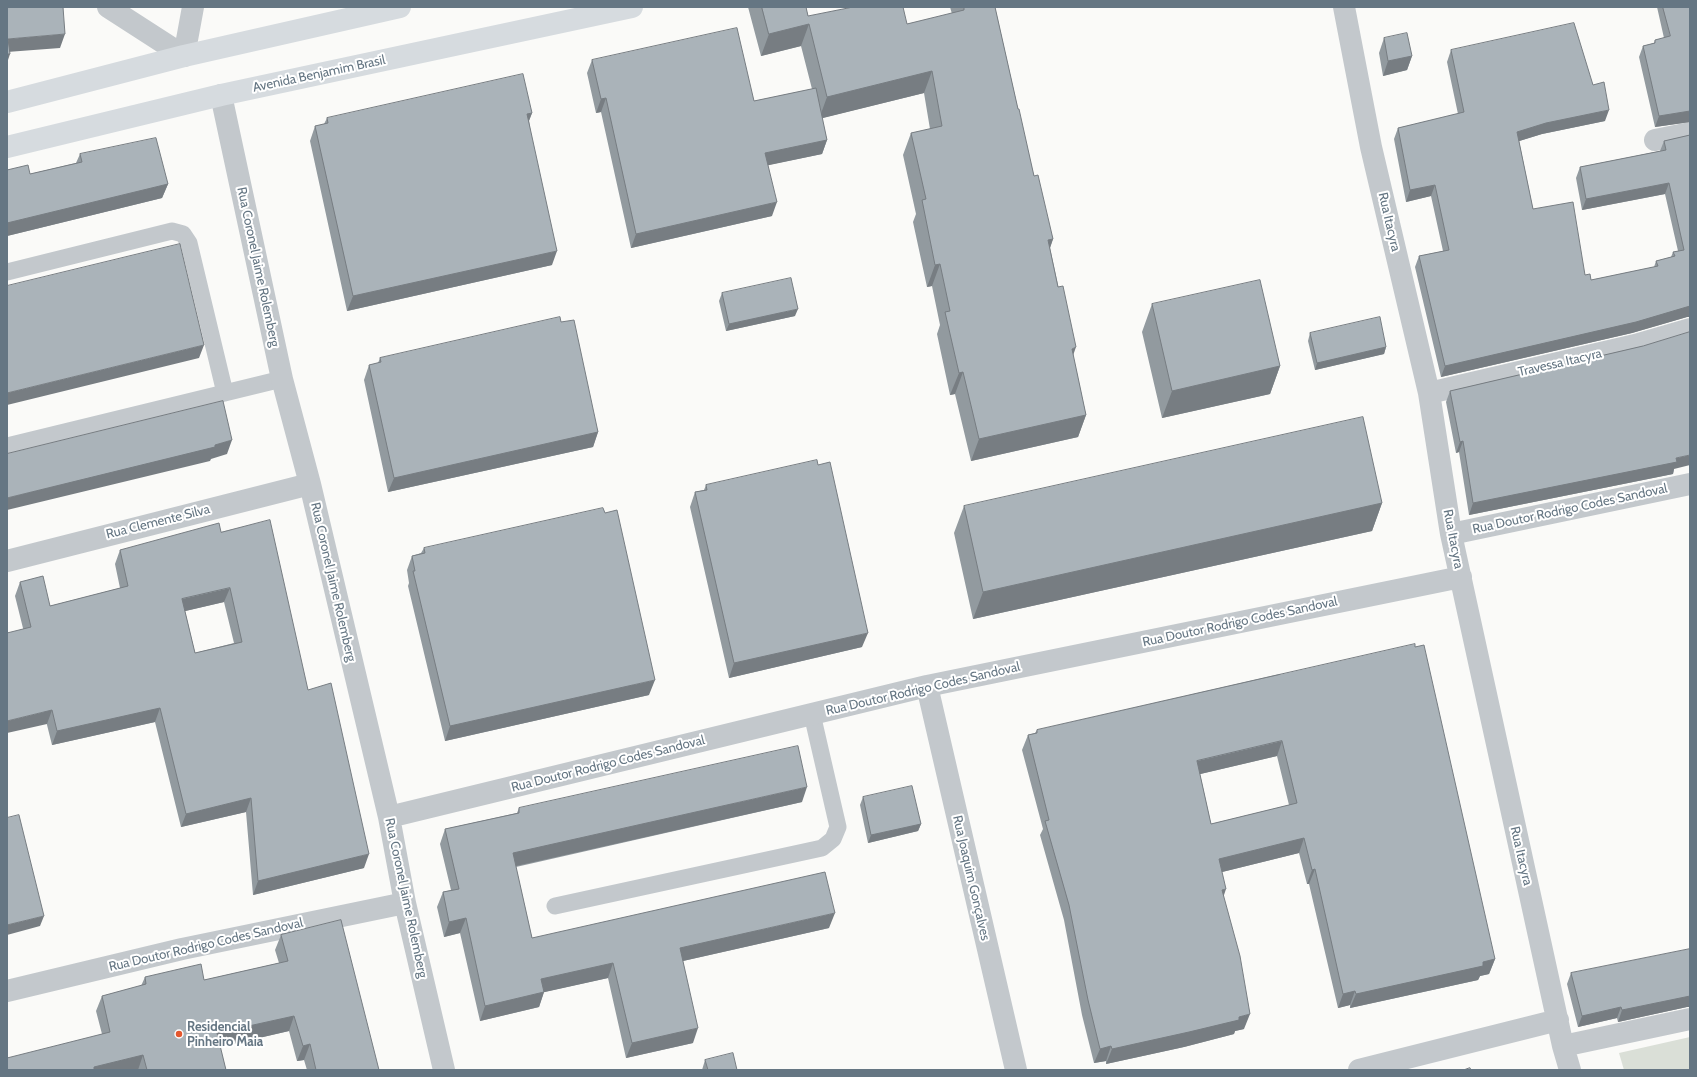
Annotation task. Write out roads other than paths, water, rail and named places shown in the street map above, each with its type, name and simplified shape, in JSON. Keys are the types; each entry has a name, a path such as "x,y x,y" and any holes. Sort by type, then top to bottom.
{"main road":[{"path":"7,102 184,56 400,7"},
{"name":"Avenida Benjamim Brasil","path":"7,147 220,95 600,10 632,7"}],"street":[{"path":"108,7 184,56 193,7"},
{"name":"Rua Itacyra","path":"1344,7 1371,147 1429,393 1451,534 1563,1046 1570,1070"},
{"name":"Rua Coronel Jaime Rolemberg","path":"220,95 282,379 310,484 389,817 405,903 444,1070"},
{"path":"1655,140 1690,133"},
{"name":"Travessa Itacyra","path":"1429,393 1636,345 1690,329"},
{"name":"Rua Clemente Silva","path":"7,561 310,484"},
{"name":"Rua Doutor Rodrigo Codes Sandoval","path":"1451,534 1690,484"},
{"name":"Rua Doutor Rodrigo Codes Sandoval","path":"389,817 927,686 1461,577"},
{"name":"Rua Joaquim Gonçalves","path":"927,686 1016,1070"},
{"name":"Rua Doutor Rodrigo Codes Sandoval","path":"7,991 189,947 405,903"},
{"path":"1563,1046 1690,1019"},
{"path":"1359,1070 1558,1020"}],"lane":[{"path":"7,272 172,231 182,234 189,243 225,393"},
{"path":"7,446 282,379"},
{"path":"555,906 822,848 833,839 838,827 812,714"}],"place":[{"name":"Residencial Pinheiro Maia","path":"179,1034"}]}
